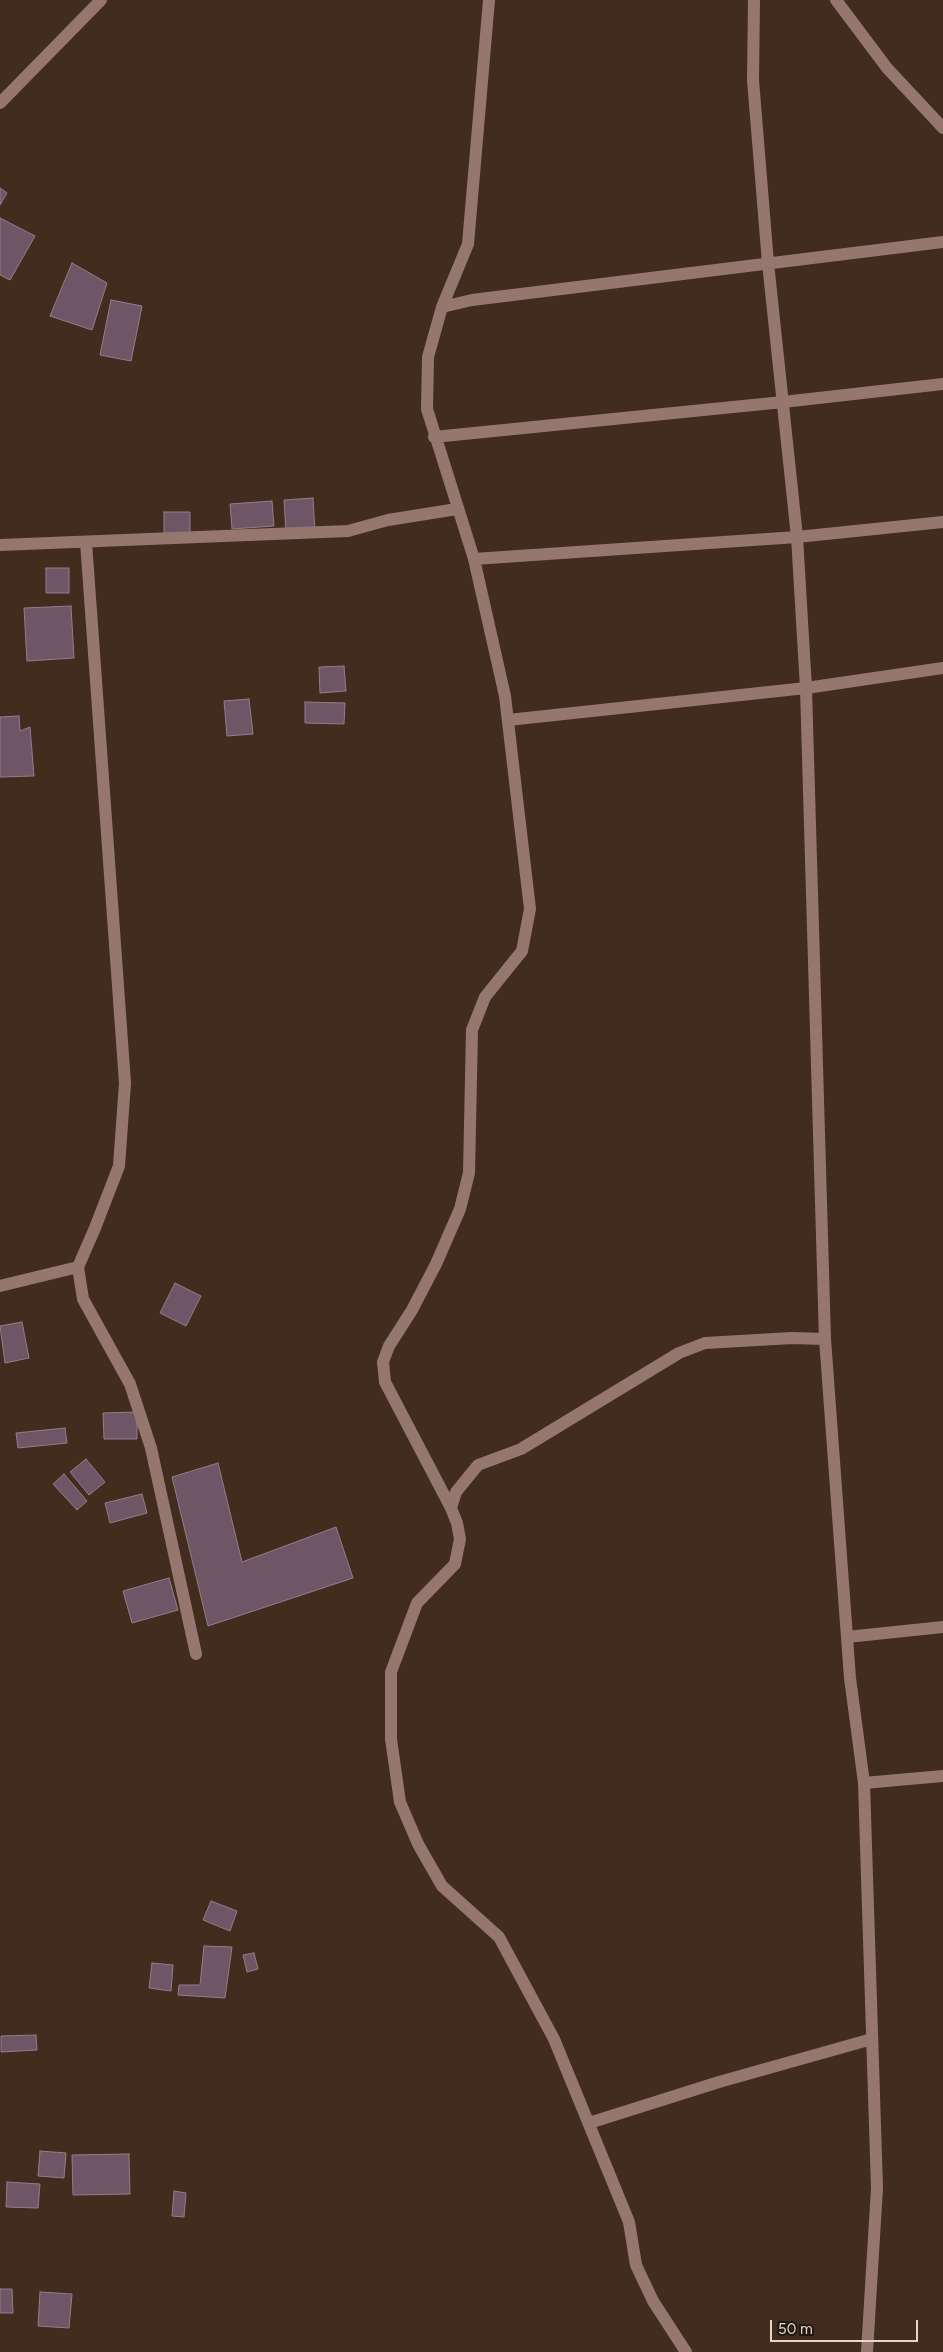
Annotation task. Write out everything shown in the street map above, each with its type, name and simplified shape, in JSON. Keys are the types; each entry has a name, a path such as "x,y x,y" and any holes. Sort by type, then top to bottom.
{"street":[{"path":"0,102 101,0"},
{"path":"489,0 468,244 442,307 428,357 427,409 434,437 474,559 505,696 530,908 522,951 485,996 472,1030 469,1173 460,1209 432,1272 412,1310 389,1346 383,1362 385,1382 451,1508 457,1523 460,1539 456,1564 417,1603 391,1672 391,1739 400,1802 418,1844 442,1886 499,1937 554,2040 628,2222 636,2265 653,2301 686,2352"},
{"path":"754,0 752,80 768,263 797,537 806,688 825,1339 850,1678 864,1783 877,2188 867,2352"},
{"path":"836,0 887,68 943,128"},
{"path":"442,307 472,300 943,242"},
{"path":"434,437 943,384"},
{"path":"0,545 348,532 388,520 457,509"},
{"path":"474,559 797,537 943,522"},
{"path":"86,542 125,1083 119,1166 96,1228 78,1267 83,1299 130,1384 151,1448 196,1654"},
{"path":"508,720 806,688 943,668"},
{"path":"0,1286 78,1267"},
{"path":"451,1508 456,1492 478,1465 521,1450 679,1353 704,1342 792,1338 825,1339"},
{"path":"847,1637 943,1627"},
{"path":"864,1783 943,1776"},
{"path":"589,2123 719,2082 872,2040"}],"building":[{"path":"0,188 7,193 0,205"},
{"path":"0,218 35,236 10,280 0,275"},
{"path":"72,263 107,283 92,330 50,316"},
{"path":"111,300 142,306 131,361 100,355"},
{"path":"313,498 315,531 286,533 284,500"},
{"path":"272,501 274,526 232,529 230,504"},
{"path":"164,512 190,512 190,535 164,535"},
{"path":"46,568 69,568 69,593 46,593"},
{"path":"71,606 74,658 27,661 24,608"},
{"path":"344,666 346,691 320,693 319,667"},
{"path":"249,699 253,734 227,736 224,701"},
{"path":"305,702 345,703 344,724 305,723"},
{"path":"19,716 20,731 30,727 34,776 0,777 0,717"},
{"path":"175,1283 201,1296 186,1326 160,1313"},
{"path":"22,1322 29,1358 5,1363 0,1326"},
{"path":"137,1412 137,1439 104,1439 103,1413"},
{"path":"65,1428 67,1443 18,1448 16,1433"},
{"path":"86,1459 105,1482 89,1495 70,1472"},
{"path":"218,1463 242,1562 336,1527 353,1578 208,1626 172,1477"},
{"path":"64,1474 87,1501 77,1510 53,1484"},
{"path":"142,1494 147,1513 110,1523 105,1503"},
{"path":"169,1578 178,1610 132,1623 123,1591"},
{"path":"211,1901 237,1911 230,1931 203,1920"},
{"path":"204,1946 232,1947 225,1998 178,1995 179,1985 200,1985"},
{"path":"254,1953 258,1969 247,1972 243,1955"},
{"path":"152,1963 173,1965 171,1991 149,1988"},
{"path":"36,2035 37,2050 1,2052 1,2036"},
{"path":"40,2151 66,2153 64,2178 38,2176"},
{"path":"129,2154 130,2194 73,2195 72,2155"},
{"path":"7,2182 40,2184 38,2208 6,2207"},
{"path":"174,2191 186,2193 184,2217 172,2216"},
{"path":"0,2289 12,2289 13,2313 0,2313"},
{"path":"40,2292 72,2294 69,2328 38,2326"}]}
